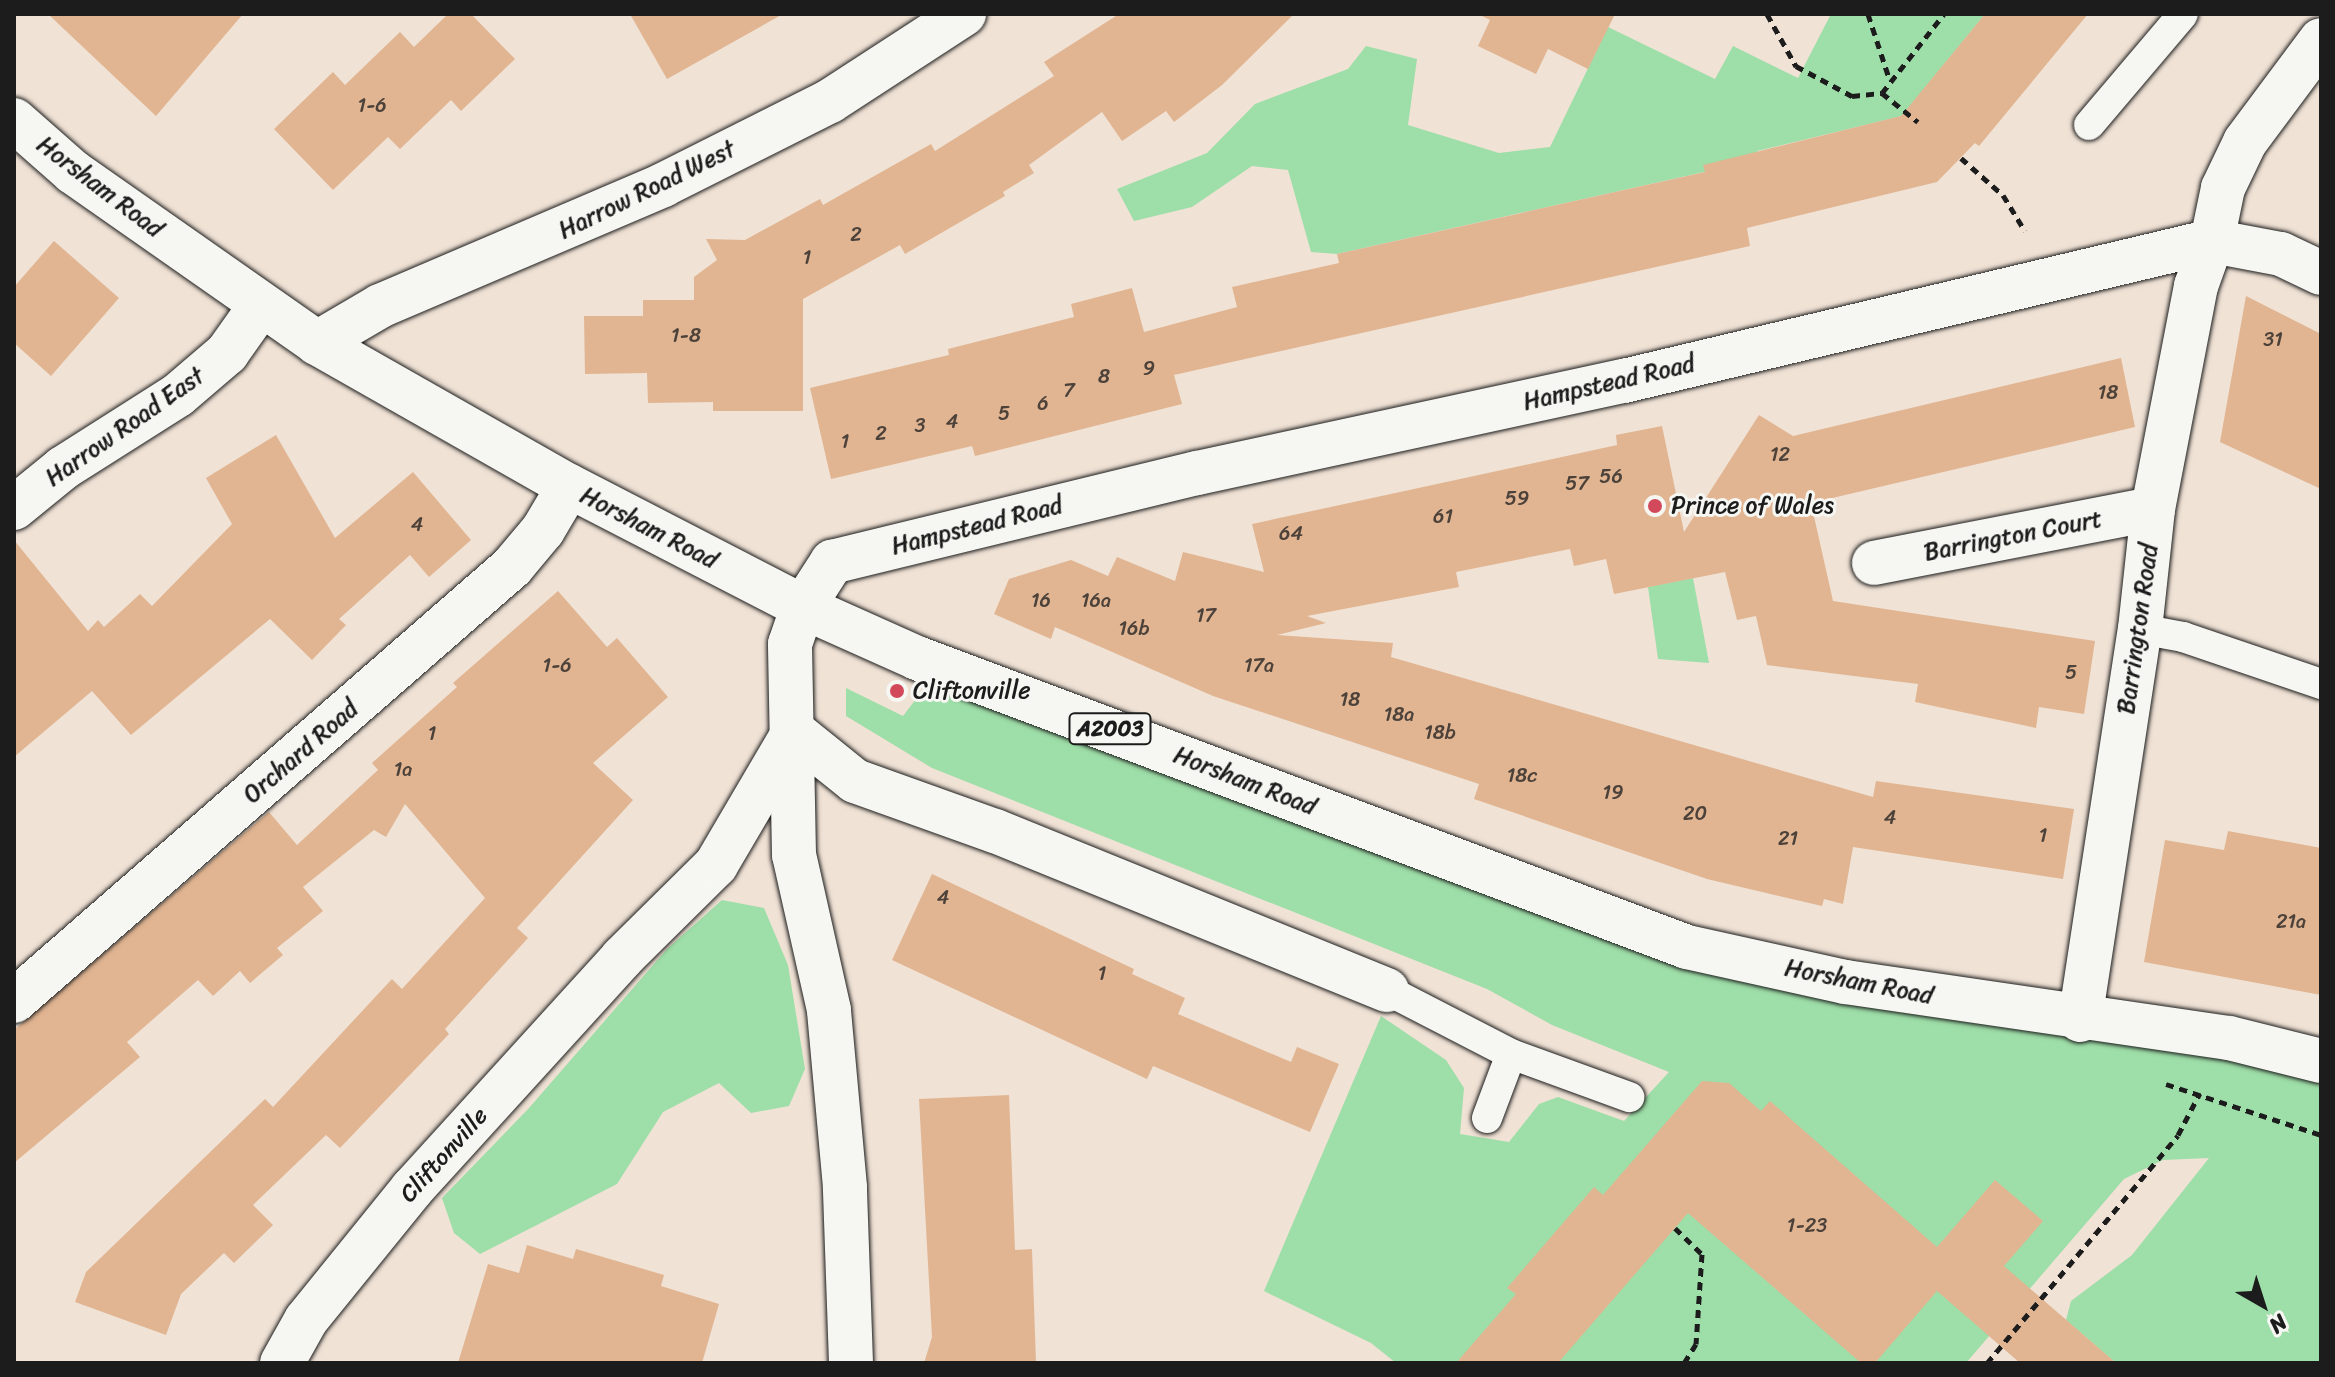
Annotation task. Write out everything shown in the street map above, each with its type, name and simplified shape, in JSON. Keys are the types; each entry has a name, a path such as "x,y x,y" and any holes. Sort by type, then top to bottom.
{"street":[{"name":"Harrow Road West","path":"317,343 380,306 648,192 830,101 964,14"},
{"path":"2321,40 2245,142 2223,188 2212,241 2281,254 2321,273"},
{"name":"Horsham Road","path":"14,120 73,172 317,343 569,486 803,607 917,658 1687,947 1845,982 2080,1020 2229,1038 2321,1061"},
{"name":"Hampstead Road","path":"803,607 832,562 1197,473 1624,381 2212,241"},
{"name":"Barrington Road","path":"2080,1020 2140,629 2153,509 2196,286 2212,241"},
{"name":"Harrow Road East","path":"14,508 63,468 178,395 227,353 261,305"},
{"name":"Orchard Road","path":"14,1001 512,567 543,530 569,486"},
{"name":"Barrington Court","path":"1874,563 2153,509"},
{"path":"803,607 790,644 794,855 829,1010 845,1187 851,1363"},
{"path":"794,732 855,781 995,831 1387,990"},
{"name":"Cliftonville","path":"282,1363 306,1320 412,1189 622,958 716,865 794,732"}],"lane":[{"path":"2089,125 2183,14"},
{"path":"2140,629 2183,637 2321,684"},
{"path":"1387,990 1511,1054 1629,1097"},
{"path":"1487,1118 1511,1054"}],"path":[{"path":"1767,14 1796,66 1852,96 1882,93 1918,122"},
{"path":"1868,14 1890,78"},
{"path":"1882,93 1890,78 1944,14"},
{"path":"1961,158 2003,195 2054,279"},
{"path":"1987,1363 2178,1135 2200,1093"},
{"path":"1675,1228 1702,1254 1696,1344 1684,1363"}],"green space":[{"path":"1831,14 1985,14 1902,116 1757,151 1758,160 1337,254 1311,252 1288,170 1252,166 1192,207 1134,221 1117,189 1207,153 1255,104 1348,69 1366,46 1417,59 1408,125 1499,153 1550,147 1608,27 1715,79 1733,46 1798,78"},
{"path":"1693,578 1709,663 1658,659 1648,587"},
{"path":"926,686 957,687 1517,901 2220,1055 2321,1083 2321,1363 2116,1363 2066,1320 2071,1301 2132,1255 2209,1158 2163,1160 2124,1179 1966,1363 1396,1363 1371,1343 1264,1291 1381,1016 1446,1060 1464,1088 1460,1134 1509,1142 1539,1104 1558,1097 1624,1121 1669,1072 1552,1025 1487,989 932,768 846,716 846,688 903,716"},
{"path":"722,900 764,908 788,965 805,1069 789,1106 751,1113 719,1083 663,1112 617,1184 480,1254 454,1233 442,1198 529,1108 667,949"}],"building":[{"path":"48,14 243,14 156,116"},
{"path":"448,14 471,14 515,59 461,111 451,100 400,149 388,137 333,190 274,129 333,72 345,85 400,32 414,47"},
{"path":"630,14 783,14 667,79"},
{"path":"1119,14 1294,14 1222,85 1174,122 1166,111 1122,141 1102,112 1029,165 1034,173 1003,192 1005,196 905,254 900,245 803,299 803,411 713,411 713,402 648,403 647,373 585,374 584,316 643,316 643,300 694,300 694,277 717,260 706,239 745,240 820,199 823,205 931,144 935,151 1054,76 1044,62"},
{"path":"1478,14 1615,14 1588,69 1548,49 1536,74 1478,46 1490,20"},
{"path":"1985,14 2088,14 1979,146 1975,143 1937,182 1747,228 1750,246 1174,375 1182,404 975,456 972,446 831,479 810,388 949,355 948,349 1074,317 1071,304 1132,288 1144,332 1237,307 1232,287 1339,263 1337,254 1705,172 1703,165 1901,116"},
{"path":"54,241 119,298 51,376 14,343 14,287"},
{"path":"2246,296 2321,334 2321,489 2220,442"},
{"path":"2121,358 2135,427 1811,503 1833,601 2095,641 2084,714 2039,707 2036,728 1915,702 1918,684 1767,665 1756,616 1737,620 1725,572 1614,594 1606,559 1574,566 1570,549 1456,572 1459,587 1307,616 1326,623 1277,635 1393,643 1391,657 1873,797 1876,781 2074,809 2063,879 1853,847 1843,904 1824,899 1822,906 1707,879 1474,799 1479,784 1213,696 1055,627 1051,639 994,614 1009,579 1071,560 1108,576 1117,557 1175,581 1183,552 1264,572 1252,524 1617,445 1616,435 1662,426 1684,532 1759,415 1793,436"},
{"path":"276,435 335,538 413,472 471,540 429,577 410,555 339,619 346,625 312,660 270,619 131,735 92,691 14,757 14,540 88,631 98,620 104,627 140,594 152,606 232,524 206,478"},
{"path":"558,591 607,647 617,638 668,697 593,763 633,800 517,928 528,938 445,1029 449,1034 340,1148 326,1135 253,1205 273,1225 234,1263 224,1253 181,1294 166,1335 75,1302 86,1272 265,1099 273,1107 392,979 402,989 485,898 405,804 386,837 374,830 303,887 323,911 277,948 283,955 250,983 240,971 213,996 198,980 127,1042 140,1057 14,1163 14,1030 269,812 297,845 378,770 372,763 457,687 453,683"},
{"path":"2228,831 2321,848 2321,995 2144,962 2165,840 2224,850"},
{"path":"932,874 1134,969 1132,974 1185,998 1178,1014 1291,1062 1297,1047 1339,1064 1310,1132 1153,1066 1147,1079 892,960"},
{"path":"1702,1081 1729,1083 1761,1111 1770,1101 1937,1247 1995,1180 2043,1221 2004,1266 2116,1363 2020,1363 1937,1291 1875,1363 1861,1363 1688,1213 1558,1363 1456,1363 1516,1294 1507,1288 1594,1187 1603,1195"},
{"path":"1009,1095 1015,1250 1032,1249 1036,1363 924,1363 932,1337 919,1099"},
{"path":"527,1245 573,1259 576,1249 664,1275 661,1286 719,1304 702,1363 458,1363 488,1264 519,1273"}],"place":[{"name":"Prince of Wales","path":"1655,506"},
{"name":"Cliftonville","path":"897,691"}]}
